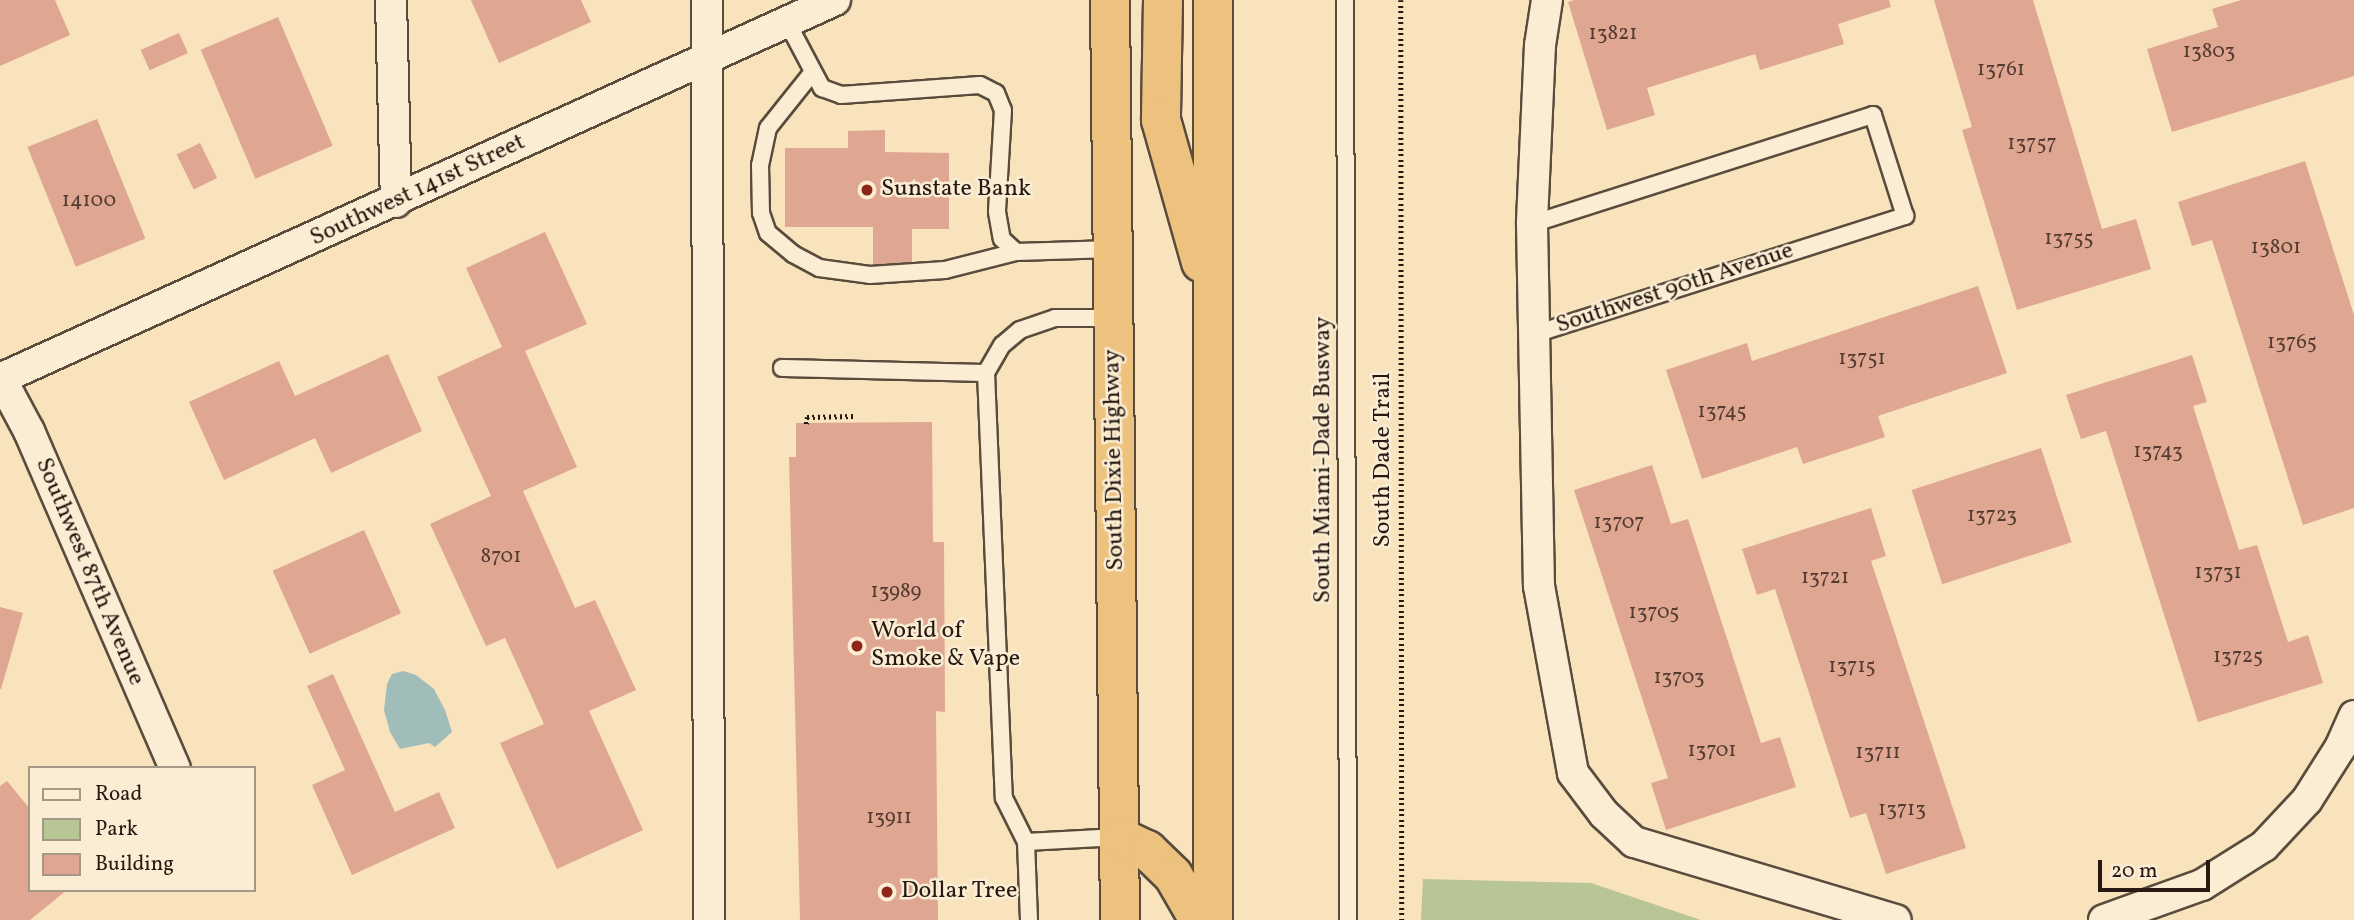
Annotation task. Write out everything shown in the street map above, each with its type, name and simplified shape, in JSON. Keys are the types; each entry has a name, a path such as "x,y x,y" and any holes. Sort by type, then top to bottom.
{"highway":[{"name":"South Dixie Highway","path":"1110,0 1120,920"},
{"path":"1163,0 1161,120 1214,308"},
{"path":"1213,0 1213,920"},
{"path":"1119,837 1147,850 1172,875 1199,920"}],"street":[{"path":"391,0 396,202"},
{"path":"707,0 709,920"},
{"name":"Southwest 141st Street","path":"0,378 396,202 835,0"},
{"path":"1532,335 1532,223 1540,44 1547,0"},
{"name":"Southwest 90th Avenue","path":"1532,335 1539,449 1539,586 1571,766 1577,779 1604,814 1634,842 1896,920"},
{"name":"Southwest 87th Avenue","path":"0,378 29,431 174,766"},
{"path":"2104,920 2202,885 2264,846 2307,800 2340,748 2354,716"}],"lane":[{"name":"South Miami-Dade Busway","path":"1345,0 1348,920"},
{"path":"787,22 822,88 841,95 979,85 996,93 1003,110 997,212 1002,239 1016,252"},
{"path":"812,73 768,128 760,165 761,213 768,233 793,254 819,268 870,275 945,270 1016,252 1113,249"},
{"name":"Southwest 90th Avenue","path":"1532,223 1873,115 1905,216 1532,335"},
{"path":"1029,920 1026,842 1004,798 986,373 1002,345 1020,330 1055,318 1113,318"},
{"path":"782,368 986,373"},
{"path":"1026,842 1119,837"}],"path":[{"name":"South Dade Trail","path":"1401,0 1402,920"},
{"path":"806,424 807,418 855,416"}],"green space":[{"path":"1423,879 1591,883 1701,920 1421,920"}],"water":[{"path":"403,671 416,675 434,689 445,710 452,732 435,747 429,743 400,749 390,732 384,710 387,684 392,674"}],"building":[{"path":"0,0 55,0 70,35 0,66"},
{"path":"471,0 581,0 591,22 499,63"},
{"path":"1889,0 1891,7 1838,24 1844,44 1760,70 1755,54 1647,88 1655,115 1607,130 1568,2"},
{"path":"1934,0 2033,0 2102,229 2136,219 2151,269 2017,310 1962,130 1972,127"},
{"path":"2241,0 2354,0 2354,76 2172,132 2147,49 2218,27 2212,9"},
{"path":"278,17 333,146 255,179 201,50"},
{"path":"179,33 188,53 150,70 141,50"},
{"path":"97,119 145,239 76,267 27,147"},
{"name":"Sunstate Bank","path":"885,130 885,152 949,153 949,229 912,229 912,265 873,265 873,227 785,227 785,148 848,148 848,131"},
{"path":"200,143 217,178 194,189 177,154"},
{"path":"2305,161 2354,315 2354,508 2303,525 2212,240 2192,246 2178,202"},
{"path":"545,232 587,324 525,351 577,467 523,491 575,608 595,600 636,690 589,711 643,830 557,869 500,743 544,724 505,638 486,646 430,524 491,496 437,377 502,347 466,268"},
{"path":"1978,286 2007,373 1878,416 1885,437 1803,464 1797,447 1702,479 1666,370 1747,343 1752,361"},
{"path":"388,354 422,431 331,473 315,438 224,480 189,402 279,361 295,396"},
{"path":"2192,355 2207,402 2193,406 2239,550 2257,545 2288,642 2308,635 2323,683 2198,722 2106,431 2081,439 2066,395"},
{"path":"932,422 933,542 944,542 945,712 936,711 938,920 800,920 789,457 796,457 796,423"},
{"path":"2041,448 2072,542 1942,584 1912,490"},
{"path":"1652,465 1671,524 1688,519 1761,743 1780,737 1796,787 1666,830 1651,783 1668,778 1574,490"},
{"path":"1871,508 1886,556 1871,561 1966,848 1886,874 1866,813 1850,818 1775,589 1757,595 1742,549"},
{"path":"364,530 401,613 310,654 273,571"},
{"path":"0,607 23,613 1,689 0,689"},
{"path":"333,674 395,812 439,792 455,828 352,875 312,785 345,770 307,686"},
{"path":"7,781 28,807 28,892 65,892 30,920 0,920 0,786"}],"place":[{"name":"Sunstate Bank","path":"867,190"},
{"name":"World of Smoke & Vape","path":"857,646"},
{"name":"Dollar Tree","path":"887,892"}]}
